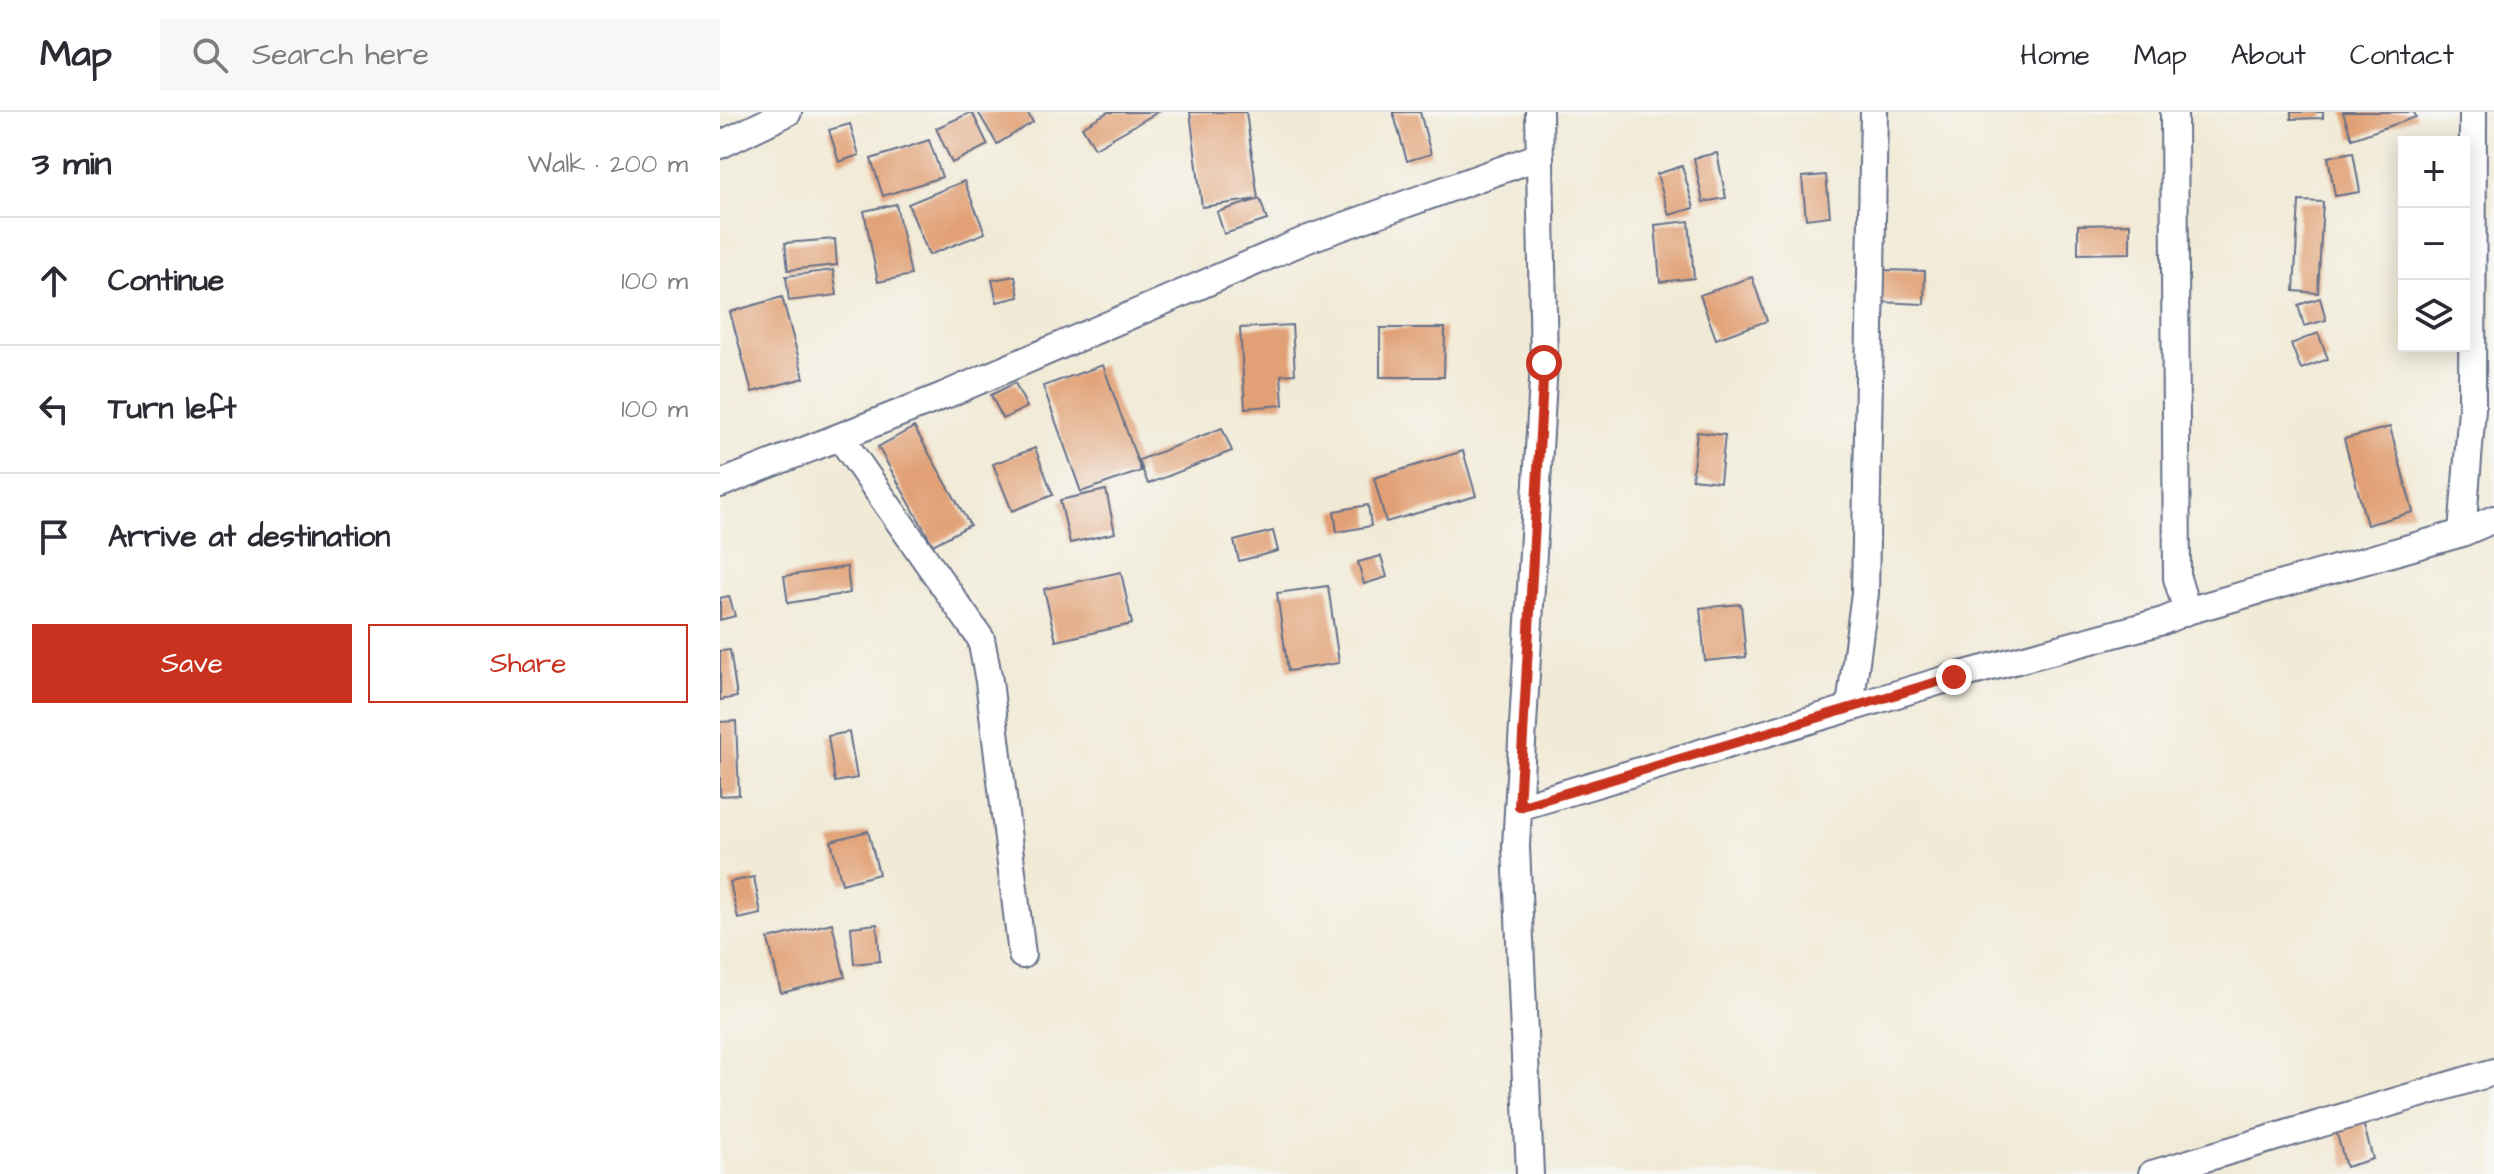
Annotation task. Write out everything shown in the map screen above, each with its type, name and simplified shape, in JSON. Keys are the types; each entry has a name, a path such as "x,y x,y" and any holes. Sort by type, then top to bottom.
{"street":[{"path":"720,145 788,112"},
{"path":"1530,1174 1516,846 1544,363 1539,112"},
{"path":"1850,707 1865,593 1874,112"},
{"path":"2174,112 2177,578 2187,611"},
{"path":"2462,533 2472,409 2473,112"},
{"path":"720,484 957,391 1308,239 1540,156"},
{"path":"840,437 981,639 989,681 1022,955"},
{"path":"1519,807 1850,707 2163,621 2187,611 2462,533 2494,519"},
{"path":"2152,1174 2494,1072"}],"building":[{"path":"972,112 988,145 952,163 936,128"},
{"path":"978,112 1027,112 1033,122 997,144"},
{"path":"1108,112 1158,112 1095,148 1082,127"},
{"path":"1190,112 1246,112 1258,199 1202,207"},
{"path":"1393,112 1420,112 1431,154 1407,161"},
{"path":"2291,112 2323,112 2323,118 2291,119"},
{"path":"2343,112 2414,112 2416,117 2352,139"},
{"path":"850,124 859,155 839,162 829,130"},
{"path":"929,140 942,177 883,196 871,159"},
{"path":"2353,152 2360,192 2335,196 2328,157"},
{"path":"1717,153 1726,198 1703,202 1694,158"},
{"path":"1682,166 1694,208 1669,215 1657,174"},
{"path":"1826,175 1830,216 1806,219 1802,177"},
{"path":"964,181 985,233 929,255 908,204"},
{"path":"1260,199 1267,220 1224,234 1217,212"},
{"path":"2299,201 2323,202 2318,293 2294,291"},
{"path":"896,204 911,275 878,282 864,211"},
{"path":"1689,221 1694,278 1660,282 1655,225"},
{"path":"2130,224 2130,253 2078,254 2078,225"},
{"path":"835,239 837,265 788,270 785,243"},
{"path":"833,270 837,295 789,301 786,276"},
{"path":"1881,270 1925,271 1924,304 1879,302"},
{"path":"1015,276 1019,297 997,302 992,280"},
{"path":"1752,277 1767,321 1716,339 1700,295"},
{"path":"782,297 804,378 752,392 730,312"},
{"path":"2320,298 2326,320 2304,326 2298,305"},
{"path":"1292,325 1295,374 1281,375 1283,405 1245,408 1240,328"},
{"path":"1380,328 1445,328 1444,377 1380,377"},
{"path":"2318,333 2328,359 2301,369 2291,344"},
{"path":"1103,365 1141,471 1081,492 1043,386"},
{"path":"1015,383 1027,407 1003,419 991,395"},
{"path":"914,427 970,525 933,545 878,447"},
{"path":"2390,427 2413,512 2367,525 2344,439"},
{"path":"1222,428 1232,451 1148,484 1139,460"},
{"path":"1697,432 1725,435 1720,482 1692,479"},
{"path":"1035,448 1053,495 1012,511 993,464"},
{"path":"1463,451 1476,496 1386,522 1374,478"},
{"path":"1106,490 1115,533 1070,543 1060,500"},
{"path":"1368,505 1371,526 1337,532 1334,511"},
{"path":"1273,531 1278,551 1239,561 1234,541"},
{"path":"1381,556 1387,577 1364,584 1358,562"},
{"path":"847,567 850,593 788,603 784,576"},
{"path":"1121,572 1132,624 1056,641 1044,589"},
{"path":"1328,586 1339,663 1288,671 1277,593"},
{"path":"729,596 735,616 720,620 720,598"},
{"path":"1741,604 1746,657 1705,661 1700,608"},
{"path":"730,650 737,697 720,700 720,651"},
{"path":"736,721 739,795 720,796 720,722"},
{"path":"849,732 857,778 835,782 828,736"},
{"path":"868,831 879,874 842,884 831,841"},
{"path":"754,877 761,914 738,919 730,882"},
{"path":"832,923 845,977 781,993 768,939"},
{"path":"877,924 880,961 854,964 851,927"},
{"path":"2362,1119 2373,1159 2346,1167 2335,1127"}],"route":[{"path":"1544,363 1519,807 1954,677"}]}
